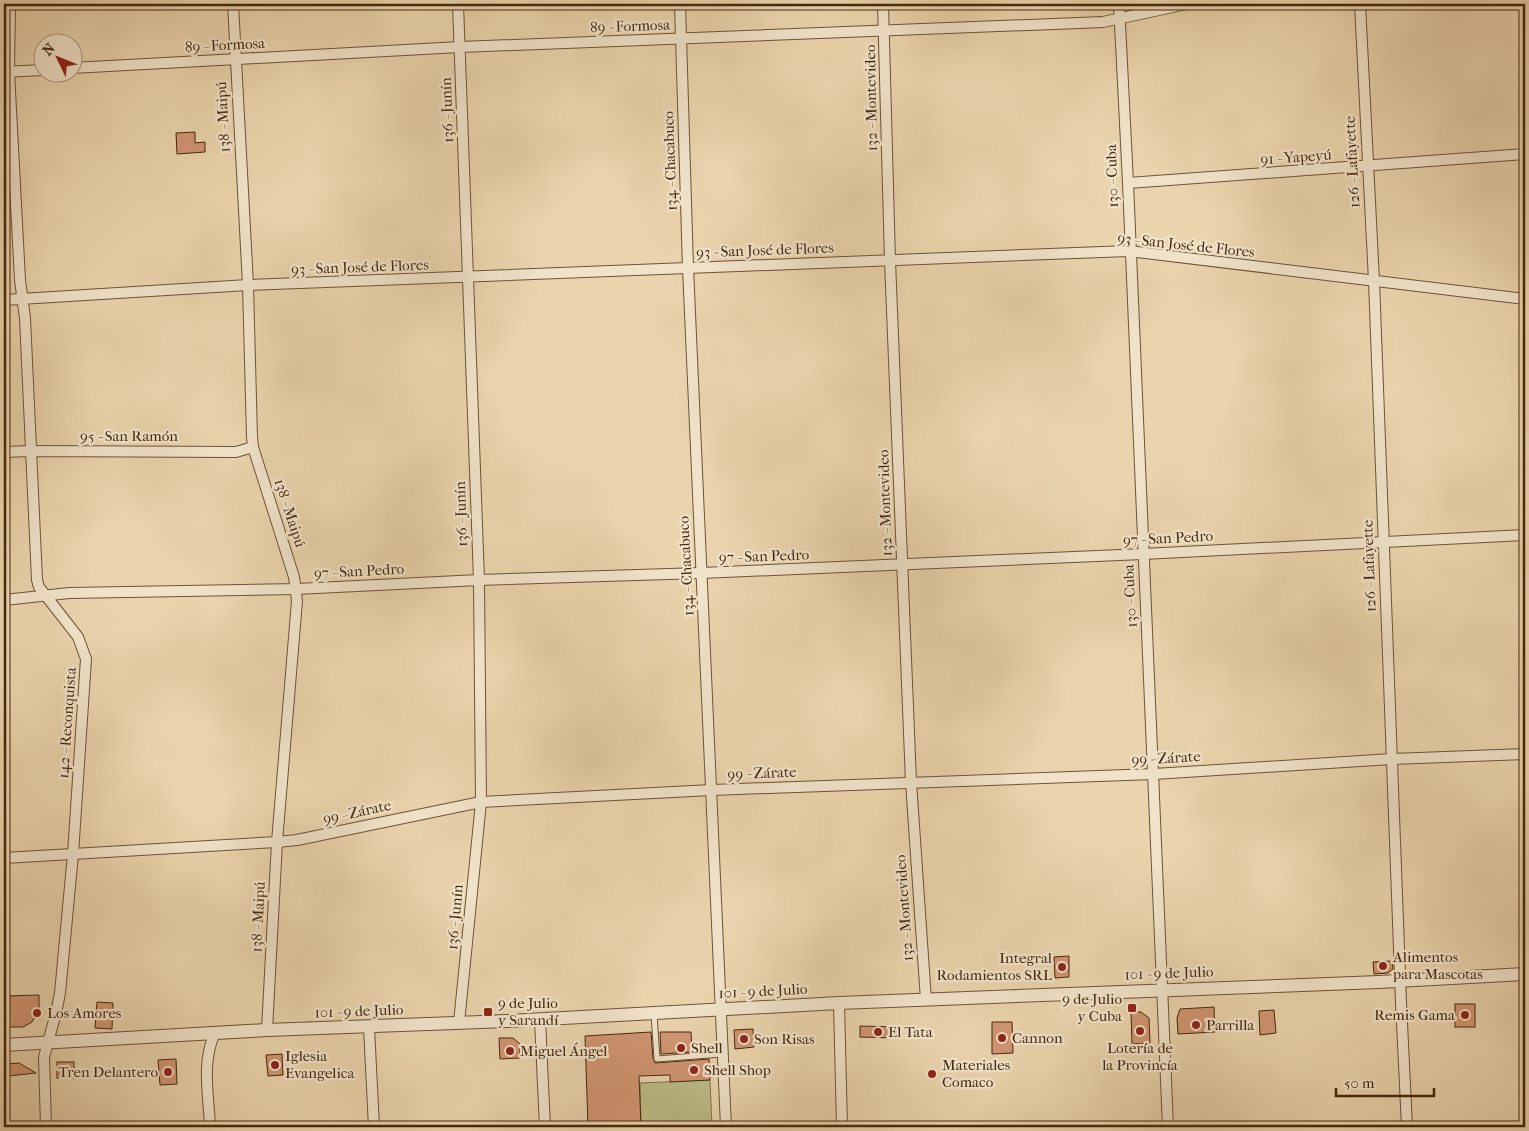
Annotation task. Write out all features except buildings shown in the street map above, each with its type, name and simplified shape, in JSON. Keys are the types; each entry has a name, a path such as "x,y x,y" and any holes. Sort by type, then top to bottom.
{"street":[{"name":"142 - Reconquista","path":"10,4 7,72 22,299 25,318 37,580 46,596 78,637 86,659 60,993 44,1068 46,1127"},
{"name":"138 - Maipú","path":"233,4 248,286 252,436 294,576 297,610 277,842 267,1030"},
{"name":"136 - Junín","path":"458,4 479,580 481,802 460,1023"},
{"name":"134 - Chacabuco","path":"680,4 688,268 726,1127"},
{"name":"132 - Montevideo","path":"883,4 890,261 911,782 926,1000"},
{"name":"130 - Cuba","path":"1118,4 1128,184 1168,1127"},
{"name":"89 - Formosa","path":"82,67 460,47 1104,22 1187,4"},
{"name":"126 - Lafayette","path":"1360,4 1374,280 1407,1127"},
{"path":"7,72 32,71"},
{"name":"91 - Yapeyú","path":"1128,184 1525,154"},
{"name":"93 - San José de Flores","path":"4,300 248,286 1130,251 1525,299"},
{"name":"95 - San Ramón","path":"4,452 236,452 254,447"},
{"name":"97 - San Pedro","path":"4,600 69,593 296,589 479,580 902,565 1525,535"},
{"name":"99 - Zárate","path":"4,858 297,840 481,802 712,790 1154,774 1392,759 1525,754"},
{"name":"101 - 9 de Julio","path":"4,1045 48,1044 267,1030 368,1028 540,1020 839,1003 1401,981 1525,974"},
{"path":"839,1003 842,1127"},
{"path":"540,1020 545,1127"},
{"path":"368,1028 374,1127"},
{"path":"210,1127 206,1058 214,1033"}],"lane":[{"path":"654,1013 657,1059 722,1054"}],"green space":[{"path":"710,1080 712,1127 641,1127 640,1083"}],"place":[{"name":"Alimentos para Mascotas","path":"1383,966"},
{"name":"Integral Rodamientos SRL","path":"1062,967"},
{"name":"9 de Julio y Cuba","path":"1132,1008"},
{"name":"9 de Julio y Sarandí","path":"488,1012"},
{"name":"Los Amores","path":"37,1013"},
{"name":"Remis Gama","path":"1465,1015"},
{"name":"Parrilla","path":"1196,1025"},
{"name":"Lotería de la Provincía","path":"1140,1031"},
{"name":"El Tata","path":"878,1032"},
{"name":"Cannon","path":"1002,1038"},
{"name":"Son Risas","path":"744,1039"},
{"name":"Shell","path":"681,1048"},
{"name":"Miguel Ángel","path":"510,1051"},
{"name":"Iglesia Evangelica","path":"275,1065"},
{"name":"Shell Shop","path":"694,1070"},
{"name":"Tren Delantero","path":"168,1072"},
{"name":"Materiales Comaco","path":"932,1074"}]}
